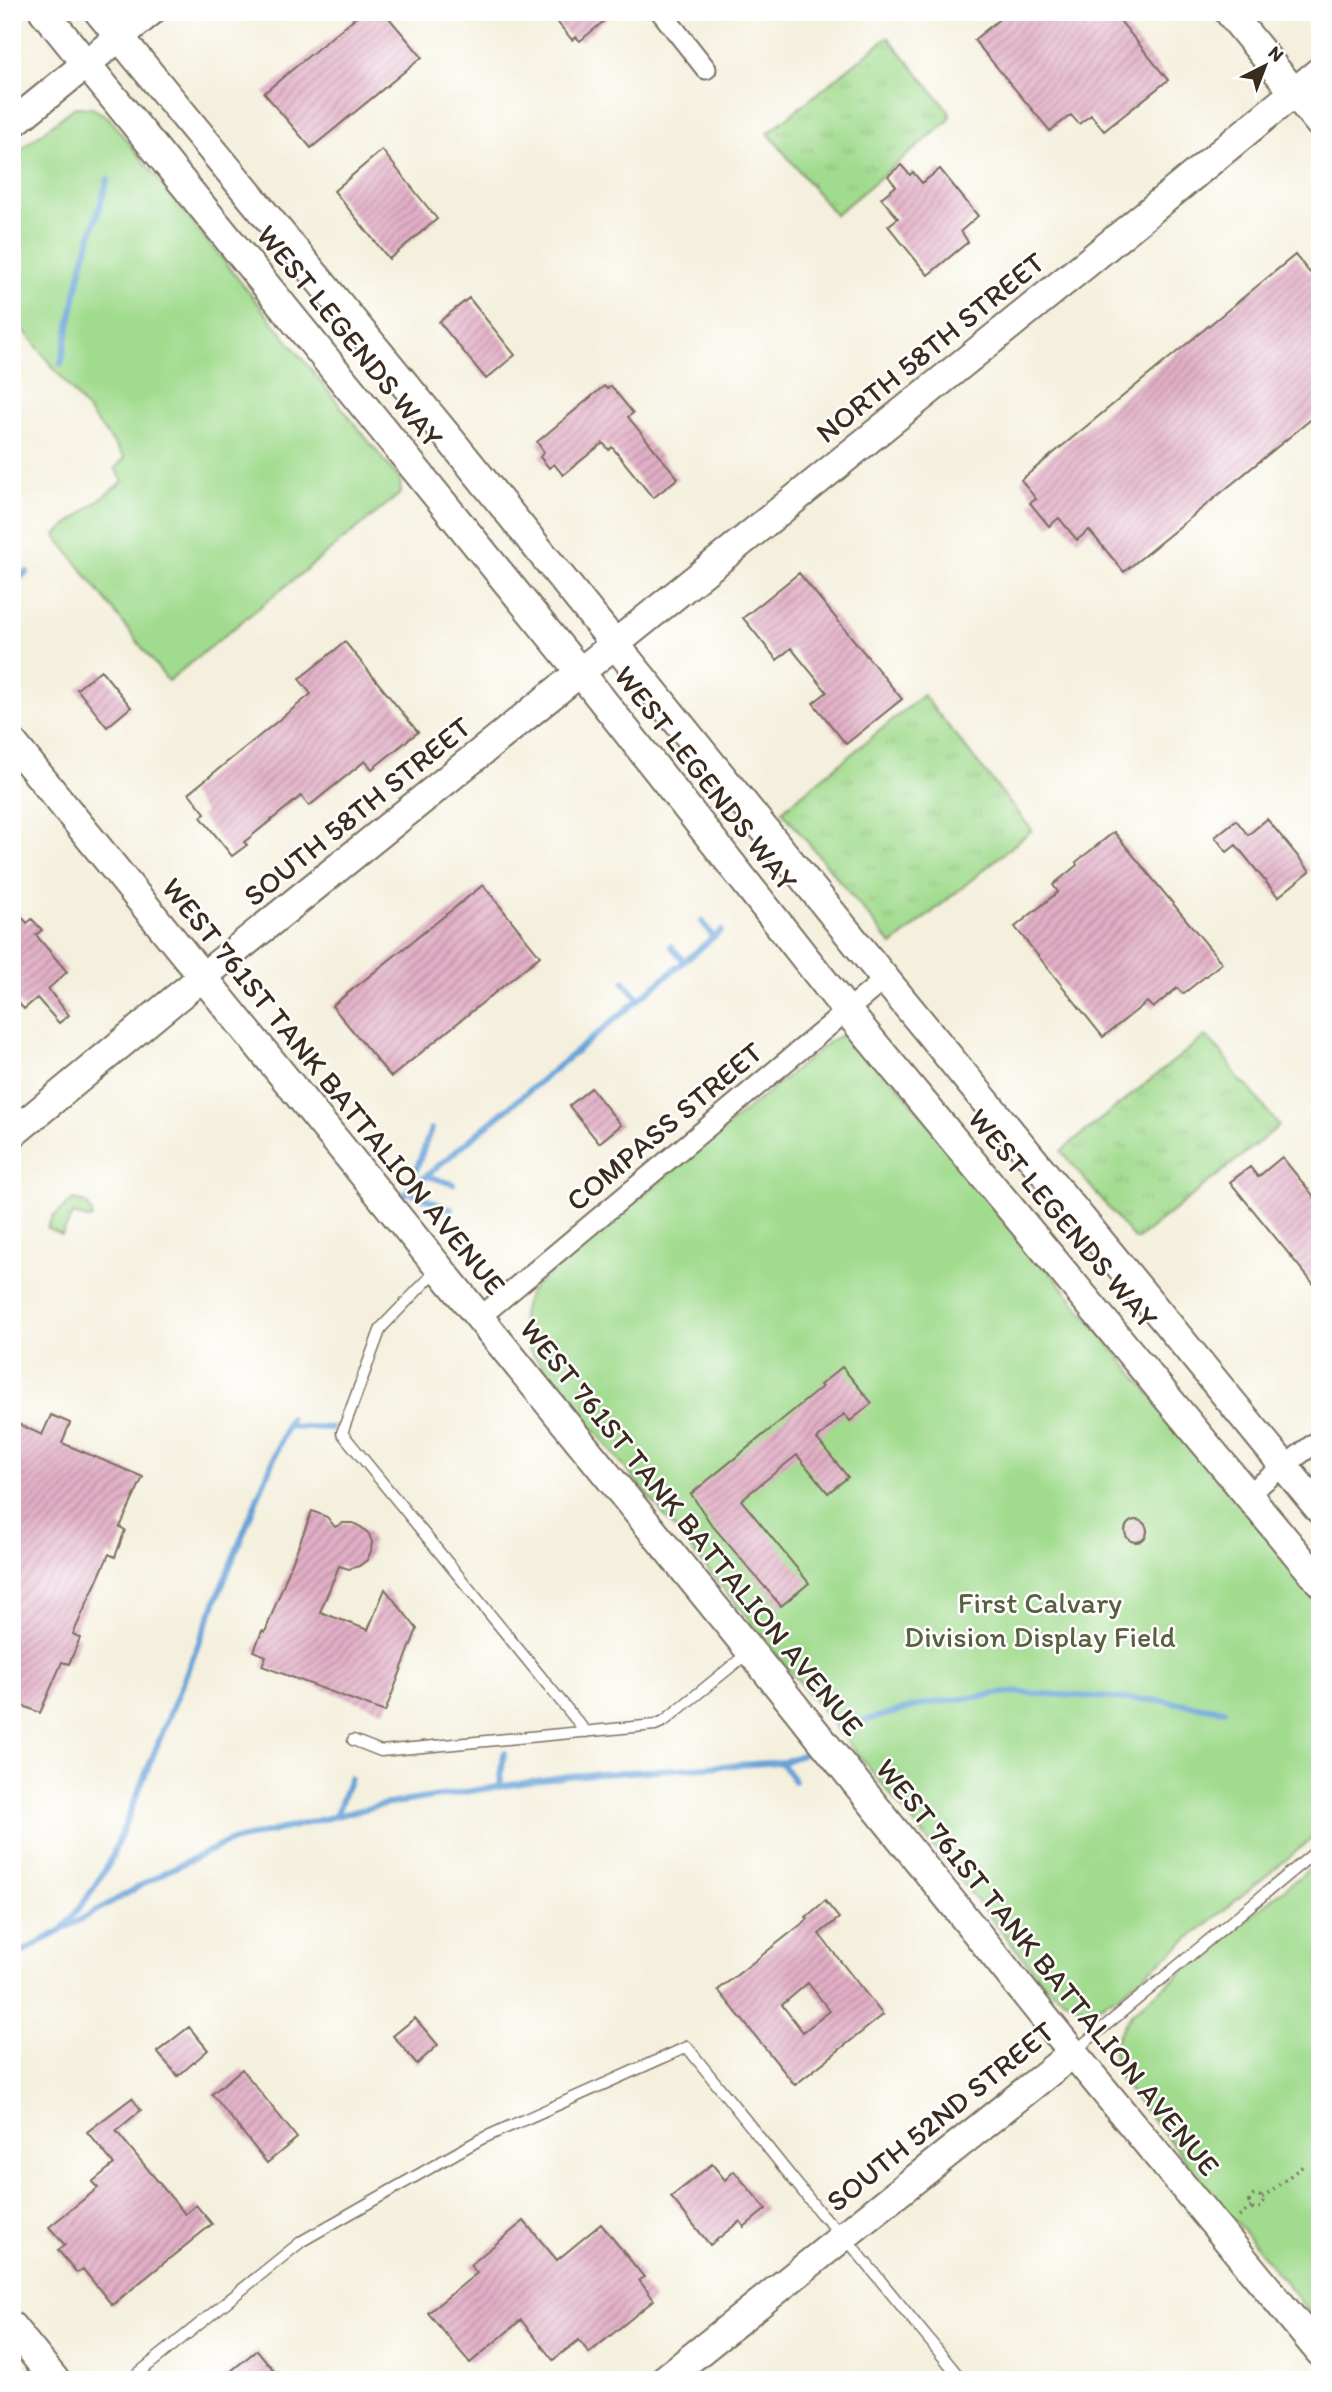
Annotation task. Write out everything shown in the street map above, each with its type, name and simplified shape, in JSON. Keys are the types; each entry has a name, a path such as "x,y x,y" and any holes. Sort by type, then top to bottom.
{"street":[{"name":"WEST LEGENDS WAY","path":"44,12 580,672 847,1011 1320,1582"},
{"name":"WEST LEGENDS WAY","path":"99,12 1320,1510"},
{"path":"12,124 150,12"},
{"path":"661,12 706,69"},
{"path":"1229,12 1320,124"},
{"name":"NORTH 58TH STREET","path":"580,672 1087,263 1320,71"},
{"name":"SOUTH 58TH STREET","path":"12,1134 580,672"},
{"name":"WEST 761ST TANK BATTALION AVENUE","path":"12,742 751,1651 1073,2053 1320,2352"},
{"name":"COMPASS STREET","path":"480,1317 885,979"},
{"path":"1248,1493 1320,1439"},
{"name":"SOUTH 52ND STREET","path":"677,2373 1073,2053"},
{"path":"12,2327 55,2380"}],"lane":[{"path":"439,1268 381,1328 342,1433 586,1732"},
{"path":"353,1740 381,1751 655,1725 664,1721 751,1651"},
{"name":"SOUTH 52ND STREET","path":"1073,2053 1320,1848"},
{"path":"130,2380 302,2241 481,2139 687,2047 821,2214 844,2236 962,2380"}],"path":[{"path":"1262,2198 1303,2166"},
{"path":"1251,2196 1262,2198 1262,2207 1251,2207 1251,2196"}],"green space":[{"path":"888,37 949,111 950,118 835,215 768,133"},
{"path":"75,107 92,108 108,117 400,480 401,493 168,681 55,535 123,481 115,468 125,458 12,315 12,156"},
{"path":"923,695 1032,830 892,945 782,811"},
{"name":"First Calvary Division Display Field","path":"844,1034 859,1038 1320,1602 1320,1832 1128,1988 1095,2007 1079,2007 1046,1986 528,1348 525,1339 523,1310 533,1287 831,1040"},
{"path":"1204,1037 1224,1055 1238,1079 1246,1084 1279,1126 1138,1239 1134,1239 1061,1151"},
{"path":"73,1200 86,1203 92,1218 73,1214 62,1235 47,1228 52,1218"},
{"path":"1320,1860 1320,2325 1120,2080 1113,2052 1117,2038 1132,2013"},
{"path":"12,2355 32,2380 12,2380"}],"building":[{"path":"362,12 384,12 422,57 311,148 264,93"},
{"path":"549,12 615,12 580,41 576,37 572,40"},
{"path":"1008,12 1113,12 1168,80 1104,131 1091,115 1079,124 1071,115 1050,131 974,40"},
{"path":"382,150 437,219 389,259 334,191"},
{"path":"901,165 910,175 913,172 922,183 940,169 978,216 961,231 968,242 928,275 888,226 898,218 881,198 896,186 888,176"},
{"path":"1295,255 1310,273 1320,266 1320,412 1124,572 1089,530 1077,540 1059,518 1049,526 1030,503 1036,499 1021,480"},
{"path":"469,298 515,355 486,379 439,322"},
{"path":"604,386 607,389 611,386 633,413 628,417 678,478 653,498 612,447 609,450 603,443 563,475 554,464 549,468 540,457 544,452 537,442"},
{"path":"799,573 902,699 846,744 813,703 827,692 791,648 777,660 743,618"},
{"path":"345,642 418,732 372,769 365,761 309,806 301,796 244,842 247,845 232,856 201,817 205,813 189,793 311,694 299,679"},
{"path":"101,670 131,707 107,727 77,689"},
{"path":"1267,819 1310,871 1278,897 1236,845 1227,852 1215,837 1236,820 1248,835"},
{"path":"1114,832 1222,963 1183,994 1177,988 1153,1008 1147,1002 1103,1037 1015,927 1058,892 1053,885 1077,865 1076,862"},
{"path":"483,885 540,956 391,1077 332,1006"},
{"path":"12,906 27,923 32,919 42,930 36,935 67,972 48,989 69,1015 59,1023 37,998 24,1009 12,996"},
{"path":"591,1088 621,1125 599,1143 569,1106"},
{"path":"1282,1157 1320,1204 1320,1292 1230,1182 1250,1167 1258,1177"},
{"path":"842,1367 872,1403 850,1421 844,1414 817,1439 848,1477 828,1493 797,1455 741,1500 809,1583 781,1606 711,1524 691,1494 822,1387 820,1385"},
{"path":"51,1415 70,1423 62,1443 143,1477 120,1527 125,1530 115,1557 109,1554 73,1634 80,1638 69,1664 62,1662 40,1713 12,1701 12,1421 42,1435"},
{"path":"312,1511 327,1517 335,1527 343,1523 353,1523 361,1527 369,1534 372,1542 367,1560 359,1566 349,1569 339,1566 320,1612 368,1630 385,1589 417,1629 385,1712 262,1666 266,1656 254,1651 262,1631 265,1632"},
{"path":"1136,1520 1144,1523 1147,1531 1144,1539 1136,1542 1128,1539 1125,1531 1128,1523"},
{"path":"825,1901 839,1918 819,1934 883,2015 795,2085 718,1990 808,1919 806,1917","holes":["808,1983 830,2011 803,2032 782,2005"]},
{"path":"415,2018 438,2045 417,2064 393,2036"},
{"path":"189,2027 208,2050 178,2076 157,2052"},
{"path":"242,2069 297,2138 267,2163 212,2094"},
{"path":"132,2098 141,2110 116,2131 185,2214 196,2205 212,2224 112,2305 83,2269 77,2273 58,2250 65,2245 49,2227 98,2188 92,2182 114,2164 87,2132"},
{"path":"712,2164 725,2180 734,2171 766,2209 744,2227 740,2221 710,2245 671,2197"},
{"path":"524,2221 557,2260 601,2224 644,2277 639,2280 654,2300 589,2353 579,2340 553,2360 521,2320 470,2363 428,2313 477,2273 470,2265"},
{"path":"257,2350 282,2380 220,2380"}],"waterway":[{"path":"61,364 82,265 108,179"},
{"path":"12,583 27,572"},
{"path":"702,921 713,937"},
{"path":"402,1196 721,931"},
{"path":"671,946 684,961"},
{"path":"624,982 639,999"},
{"path":"431,1129 408,1192 451,1209"},
{"path":"427,1176 453,1184"},
{"path":"65,1926 109,1864 290,1418"},
{"path":"286,1426 331,1428"},
{"path":"837,1728 925,1704 1010,1692 1165,1701 1224,1710"},
{"path":"12,1958 165,1872 228,1842 382,1805 568,1776 783,1762 809,1752"},
{"path":"500,1787 504,1753"},
{"path":"780,1762 795,1781"},
{"path":"336,1816 350,1778"}]}
